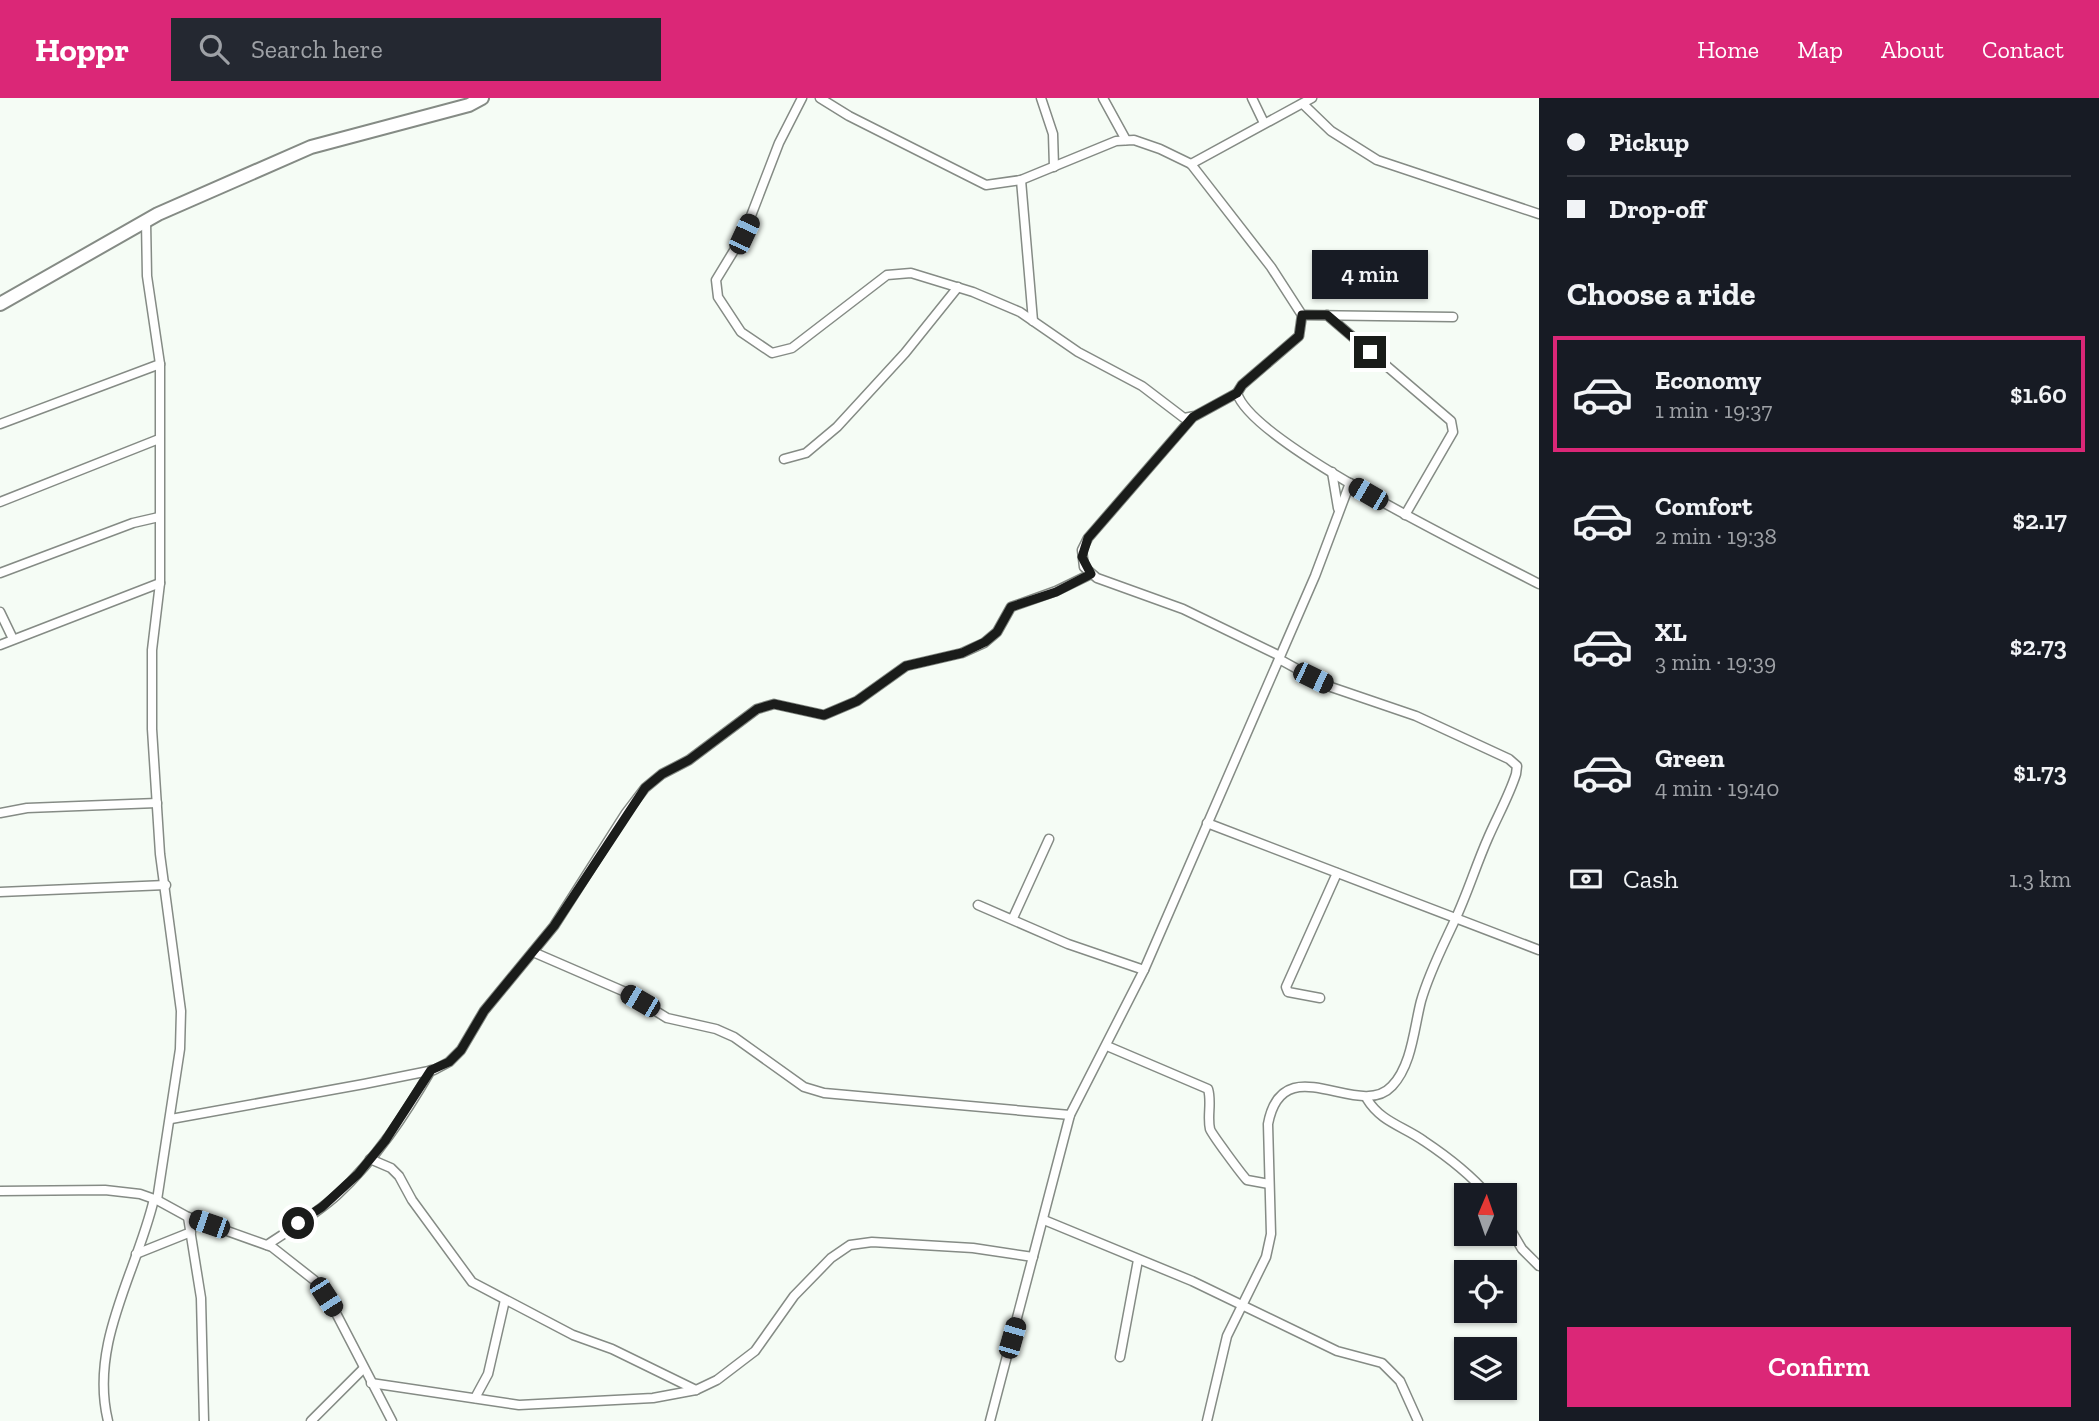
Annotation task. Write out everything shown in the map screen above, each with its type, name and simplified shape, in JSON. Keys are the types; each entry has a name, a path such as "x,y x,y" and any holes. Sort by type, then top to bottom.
{"main road":[{"path":"0,304 146,221 311,147 469,105 482,98"}],"street":[{"path":"802,98 779,143 744,234 716,280 718,297 741,332 759,347 772,353 792,348 887,275 911,272 958,287 1033,321 1078,352 1142,386 1182,417 1193,417"},
{"path":"820,98 977,183 999,186 1021,180 1116,141 1126,140 1160,149 1191,164 1271,267 1302,315 1299,336 1242,385 1237,393 1193,417 1088,538 1082,557 1091,574 1230,629 1328,686 1416,716 1514,762 1517,766 1514,781 1422,998 1401,1073 1391,1088 1367,1098 1323,1087 1300,1087 1282,1095 1271,1110 1268,1124 1271,1234 1266,1257 1225,1344 1208,1421"},
{"path":"1041,98 1053,134 1054,167"},
{"path":"1103,98 1126,140"},
{"path":"1252,98 1264,123"},
{"path":"1191,164 1312,98"},
{"path":"1303,104 1331,131 1377,160 1539,214"},
{"path":"1021,180 1033,321"},
{"path":"108,1421 102,1389 114,1314 143,1242 156,1199 171,1119 180,1049 181,1011 157,803 152,684 160,583 160,364 147,276 146,221"},
{"path":"784,459 806,453 837,427 905,353 958,287"},
{"path":"1302,315 1452,317"},
{"path":"1327,315 1451,421 1453,432 1405,515"},
{"path":"0,424 160,364"},
{"path":"1237,393 1251,418 1332,472 1405,515 1539,584"},
{"path":"0,502 159,439"},
{"path":"1332,472 1338,508"},
{"path":"990,1421 1070,1115 1144,970 1315,576 1338,508 1350,483"},
{"path":"0,573 133,523 159,517"},
{"path":"171,1119 431,1070 449,1062 461,1050 484,1011 572,899 645,788 706,748 746,716 774,704 824,715 846,706 906,666 962,653 985,642 997,632 1011,607 1056,592 1091,574"},
{"path":"0,645 160,583"},
{"path":"0,612 13,639"},
{"path":"0,813 27,808 157,803"},
{"path":"1207,823 1539,950"},
{"path":"1013,918 1049,839"},
{"path":"1320,998 1299,996 1288,992 1286,987 1337,873"},
{"path":"0,892 166,885"},
{"path":"978,905 1068,944 1144,970"},
{"path":"533,952 623,991 667,1018 734,1037 804,1087 824,1093 1070,1115"},
{"path":"1107,1046 1208,1089 1210,1132 1215,1140 1226,1150 1244,1178 1269,1184"},
{"path":"267,1245 337,1195 370,1159 431,1070"},
{"path":"1367,1098 1376,1112 1422,1139 1458,1165 1476,1183"},
{"path":"370,1159 391,1168 399,1176 412,1200 472,1282 573,1335 612,1349 696,1390"},
{"path":"0,1191 113,1190 156,1199 188,1217 267,1245 314,1280 337,1315 392,1421"},
{"path":"188,1217 201,1298 204,1421"},
{"path":"1044,1220 1192,1281 1337,1351 1382,1363 1400,1381 1418,1421"},
{"path":"136,1254 191,1232"},
{"path":"1517,1240 1539,1266"},
{"path":"371,1383 519,1405 653,1398 696,1390 716,1380 755,1350 794,1296 831,1258 850,1244 872,1242 973,1248 1033,1257"},
{"path":"1119,1357 1138,1260"},
{"path":"475,1398 488,1374 505,1300"},
{"path":"311,1421 363,1369"}],"route":[{"path":"298,1223 337,1195 358,1174 385,1141 431,1070 449,1062 461,1050 484,1011 554,926 626,813 645,788 662,774 689,760 757,709 774,704 786,705 800,711 824,715 857,701 906,666 962,653 985,642 997,632 1003,616 1011,607 1056,592 1091,574 1084,567 1082,557 1082,550 1088,538 1193,417 1237,393 1242,385 1299,336 1303,324 1302,315 1327,315 1370,352"}]}
